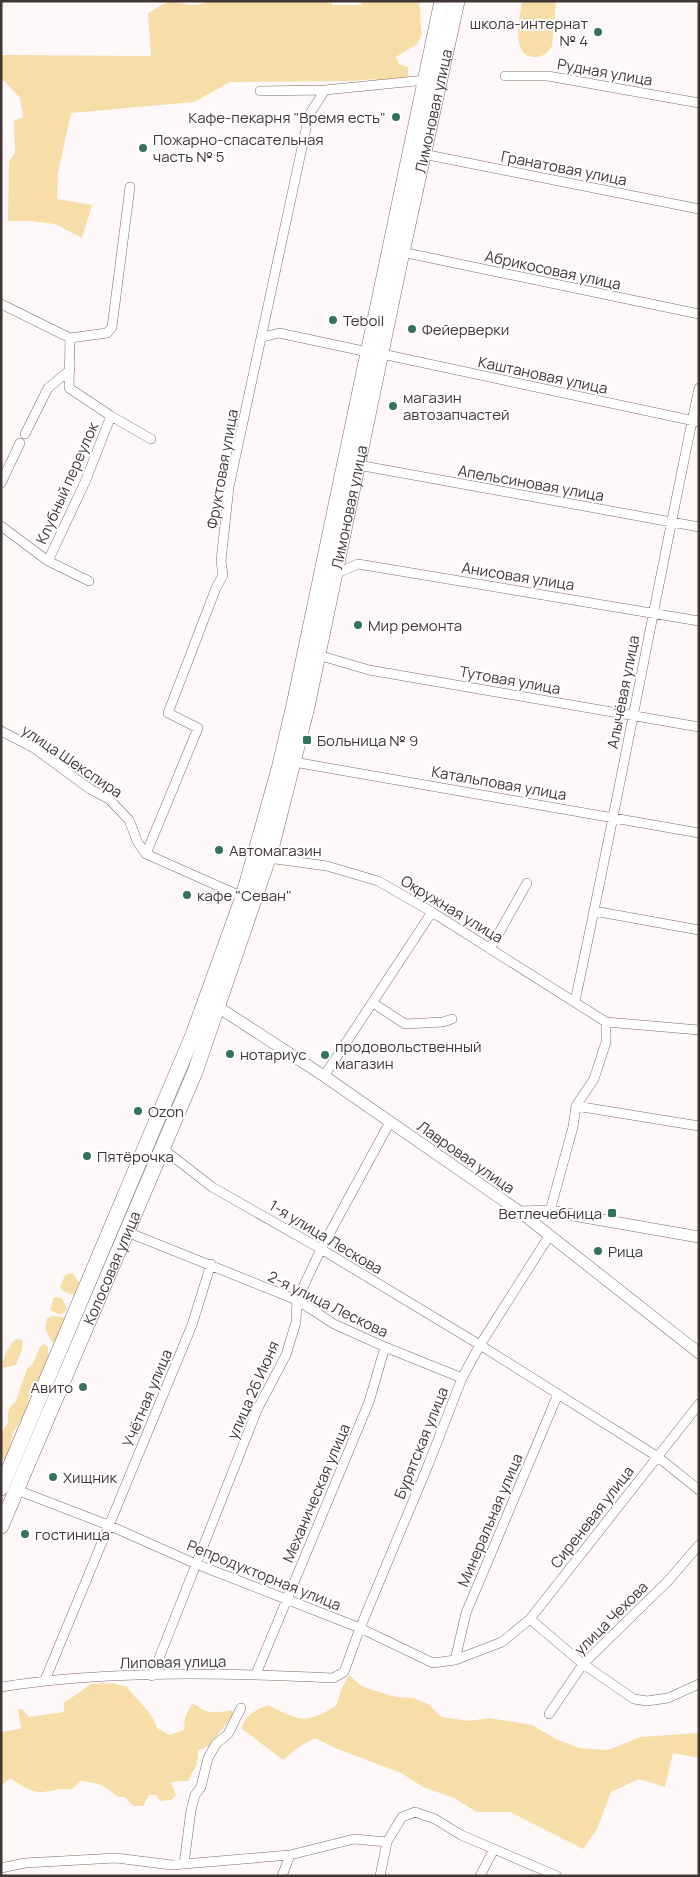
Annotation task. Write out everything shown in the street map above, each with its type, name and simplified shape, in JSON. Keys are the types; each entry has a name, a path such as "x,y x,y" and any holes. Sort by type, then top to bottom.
{"highway":[{"name":"Лимоновая улица","path":"212,1004 268,858 294,762 358,466 375,353 442,1"},
{"name":"Лимоновая улица","path":"212,1004 279,769 375,353 402,252 456,1"},
{"name":"Колосовая улица","path":"1,1526 195,1072 212,1004"},
{"name":"Колосовая улица","path":"1,1488 190,1044 212,1004"}],"street":[{"name":"Рудная улица","path":"505,76 548,76 699,103"},
{"path":"260,91 325,90 426,80"},
{"name":"Фруктовая улица","path":"146,854 198,728 168,713 216,588 223,575 221,561 229,487 308,116 325,90"},
{"name":"Гранатовая улица","path":"423,154 699,209"},
{"path":"1,304 70,338 104,335 112,327 130,186"},
{"name":"Абрикосовая улица","path":"402,252 699,314"},
{"name":"Каштановая улица","path":"262,337 279,333 695,422"},
{"path":"70,338 70,388 111,416 151,439"},
{"path":"25,434 48,388 70,370"},
{"name":"Алычёвая улица","path":"574,1001 594,911 670,522 695,422 699,388"},
{"name":"Клубный переулок","path":"48,561 86,482 111,416"},
{"path":"1,483 20,443"},
{"name":"Апельсиновая улица","path":"358,466 699,527"},
{"path":"1,526 48,561 89,581"},
{"name":"Анисовая улица","path":"335,574 358,564 699,621"},
{"name":"Тутовая улица","path":"318,655 369,670 699,726"},
{"name":"улица Шекспира","path":"1,731 34,748 108,800 129,820 138,843 146,854"},
{"name":"Катальповая улица","path":"294,762 699,833"},
{"path":"146,854 243,897"},
{"name":"Окружная улица","path":"268,858 327,866 378,881 432,912 606,1022"},
{"path":"490,948 527,883"},
{"path":"594,911 699,930"},
{"path":"324,1076 432,912"},
{"path":"373,1002 405,1024 443,1022 452,1019"},
{"name":"Лавровая улица","path":"212,1004 324,1076 520,1212 699,1353"},
{"path":"550,1210 573,1127 576,1106 594,1079 606,1042 606,1022 699,1030"},
{"path":"576,1106 699,1126"},
{"name":"улица 26 Июня","path":"152,1676 257,1410 286,1355 296,1322 296,1300 321,1249 390,1122"},
{"name":"1-я улица Лескова","path":"162,1148 212,1187 321,1249 480,1345 658,1457 699,1490"},
{"path":"520,1212 550,1210 699,1237"},
{"name":"2-я улица Лескова","path":"127,1232 296,1300 334,1324 385,1348 462,1378"},
{"name":"Бурятская улица","path":"344,1672 360,1628 429,1464 462,1378 480,1345 549,1236"},
{"name":"Учётная улица","path":"45,1680 192,1325 210,1264"},
{"name":"Механическая улица","path":"256,1674 369,1402 385,1348"},
{"name":"Минеральная улица","path":"455,1660 466,1613 558,1394"},
{"name":"Сиреневая улица","path":"502,1642 530,1619 699,1404"},
{"name":"Репродукторная улица","path":"17,1490 108,1525 196,1564 360,1628 433,1663 455,1660 502,1642"},
{"name":"улица Чехова","path":"549,1714 583,1664 668,1581 699,1545"},
{"path":"530,1619 583,1664 634,1699 647,1701 668,1698 699,1684"},
{"name":"Липовая улица","path":"1,1687 45,1680 152,1676 256,1674 333,1678 344,1672"},
{"path":"184,1864 191,1810 195,1795 201,1787 208,1758 216,1744 228,1734 241,1708"},
{"path":"380,1876 383,1870 386,1842 402,1818 415,1812 436,1819 461,1835 557,1876"},
{"path":"1,1868 26,1863 116,1858 172,1865 290,1855 354,1839 386,1842"},
{"path":"480,1876 494,1849"},
{"path":"282,1876 290,1855"},
{"path":"170,1876 172,1865"}],"shaded area":[{"path":"169,1 193,5 202,4 206,1 332,1 332,5 361,5 362,1 424,1 419,4 422,34 417,44 396,57 399,64 408,67 408,76 398,82 377,82 375,79 353,81 230,82 194,102 71,113 58,173 57,199 92,205 82,238 55,224 8,221 9,161 15,153 14,121 23,117 20,98 1,80 1,55 151,56 148,13"},
{"path":"522,1 556,1 552,46 543,55 535,57 527,55 522,51 519,44 518,35"},
{"path":"73,1274 79,1282 78,1289 73,1295 63,1291 60,1287 65,1275"},
{"path":"54,1297 62,1298 67,1308 60,1315 50,1310"},
{"path":"53,1316 65,1317 65,1324 55,1342 52,1342 45,1329 47,1318"},
{"path":"16,1339 22,1340 22,1349 16,1365 3,1368 6,1352"},
{"path":"44,1344 48,1347 48,1361 35,1390 30,1395 23,1417 13,1433 6,1460 1,1458 1,1433 8,1423 10,1407 16,1401 27,1369 33,1363 40,1347"},
{"path":"349,1675 361,1686 396,1697 414,1698 430,1705 441,1717 469,1721 489,1718 532,1725 556,1739 579,1748 608,1750 641,1737 699,1733 699,1758 673,1753 665,1787 639,1779 611,1792 597,1829 583,1849 510,1812 477,1812 454,1798 423,1787 401,1773 335,1748 315,1738 299,1747 283,1760 241,1728 246,1719 258,1709 268,1705 288,1715 302,1719 325,1712 336,1706 341,1690"},
{"path":"112,1683 127,1687 148,1711 157,1728 170,1735 184,1730 185,1717 192,1704 210,1712 232,1710 233,1715 209,1746 198,1751 197,1764 188,1781 171,1782 176,1795 171,1800 160,1801 156,1795 149,1795 143,1806 133,1806 125,1797 118,1797 100,1785 80,1781 71,1790 59,1789 43,1792 31,1790 10,1778 1,1786 1,1732 21,1729 18,1709 22,1709 29,1717 64,1712 64,1703 91,1684"}],"place":[{"name":"школа-интернат № 4","path":"598,32"},
{"name":"Кафе-пекарня \"Время есть\"","path":"396,117"},
{"name":"Пожарно-спасательная часть № 5","path":"143,148"},
{"name":"Teboil","path":"333,320"},
{"name":"Фейерверки","path":"412,329"},
{"name":"магазин автозапчастей","path":"393,406"},
{"name":"Мир ремонта","path":"358,625"},
{"name":"Больница № 9","path":"307,740"},
{"name":"Автомагазин","path":"219,850"},
{"name":"кафе \"Севан\"","path":"187,895"},
{"name":"нотариус","path":"230,1054"},
{"name":"продовольственный магазин","path":"325,1055"},
{"name":"Ozon","path":"138,1111"},
{"name":"Пятёрочка","path":"87,1156"},
{"name":"Ветлечебница","path":"612,1213"},
{"name":"Рица","path":"598,1251"},
{"name":"Авито","path":"83,1387"},
{"name":"Хищник","path":"53,1477"},
{"name":"гостиница","path":"25,1534"}]}
